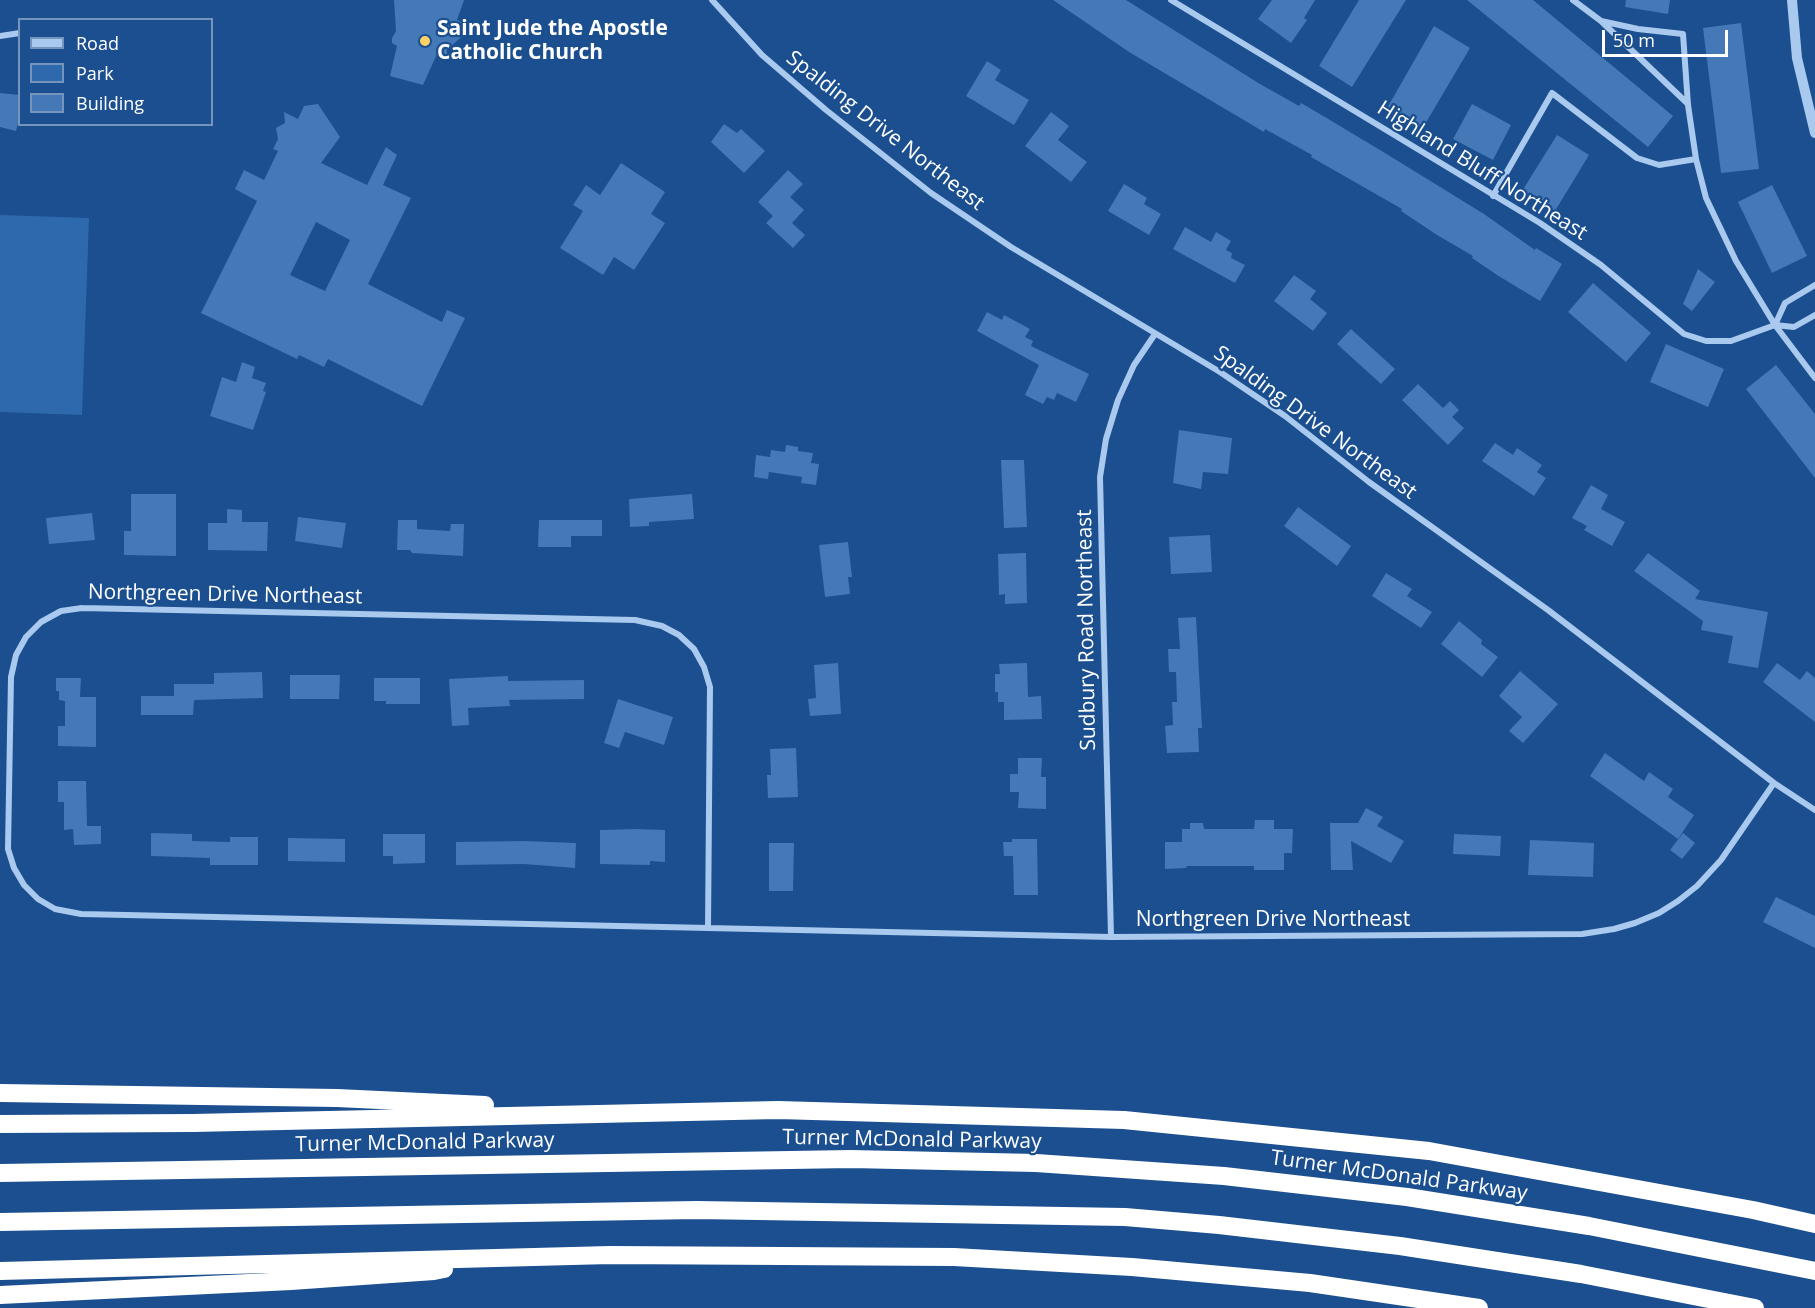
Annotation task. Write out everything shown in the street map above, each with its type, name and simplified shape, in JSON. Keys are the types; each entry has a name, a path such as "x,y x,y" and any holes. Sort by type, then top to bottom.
{"highway":[{"path":"0,1093 338,1098 534,1106 603,1113"},
{"path":"0,1124 193,1123 778,1110 1124,1120 1429,1150 1753,1210 1815,1224"},
{"name":"Turner McDonald Parkway","path":"0,1173 851,1159 1048,1164 1224,1176 1407,1197 1601,1228 1815,1271"},
{"path":"0,1222 697,1210 1125,1217 1219,1225 1400,1246 1581,1274 1755,1308"},
{"path":"0,1271 478,1258 763,1255 954,1257 1132,1267 1310,1282 1479,1308"},
{"path":"0,1295 434,1272 478,1258"}],"street":[{"name":"Spalding Drive Northeast","path":"712,0 762,55 826,110 931,193 1011,247 1220,372 1285,416 1369,482 1548,610 1774,783 1815,810"},
{"name":"Highland Bluff Northeast","path":"1171,0 1540,224 1601,265 1684,334 1706,341 1731,341 1775,325 1794,327 1815,315"},
{"path":"1573,0 1601,21 1688,105"},
{"path":"1791,0 1797,58 1815,133"},
{"path":"1601,21 1638,29 1683,34 1688,105 1695,159 1706,198 1731,250 1775,325 1815,378"},
{"path":"0,36 18,33"},
{"path":"1493,196 1552,93 1637,158 1659,165 1695,159"},
{"path":"1775,325 1785,303 1815,285"},
{"name":"Sudbury Road Northeast","path":"1111,937 1100,477 1106,439 1118,400 1134,365 1155,334"},
{"name":"Northgreen Drive Northeast","path":"708,928 710,687 704,667 694,650 678,635 662,626 635,620 82,608 61,611 42,622 26,637 16,655 11,677 8,849 14,868 24,885 38,899 56,909 81,914 1111,937 1582,934 1614,929 1659,913 1678,901 1697,886 1721,860 1774,783"}],"green space":[{"path":"0,215 89,218 82,415 0,412"}],"building":[{"name":"Saint Jude the Apostle Catholic Church","path":"394,0 464,0 457,20 472,27 447,50 447,58 437,54 423,85 390,76 397,46 392,43 396,31"},
{"path":"1053,0 1126,0 1260,84 1299,106 1301,103 1385,153 1484,214 1535,250 1536,248 1562,264 1540,301 1401,211 1402,209 1311,157 1312,155 1265,129 1264,132 1129,52"},
{"path":"1272,0 1315,0 1304,18 1307,20 1291,43 1258,19"},
{"path":"1359,0 1406,0 1352,87 1319,66"},
{"path":"1467,0 1533,0 1673,116 1648,147"},
{"path":"1626,0 1670,0 1668,14 1625,7"},
{"path":"1741,23 1759,169 1721,173 1703,28"},
{"path":"1434,26 1470,48 1421,131 1386,110"},
{"path":"987,61 1001,70 995,80 1029,100 1014,125 966,96"},
{"path":"0,93 18,95 16,131 0,127"},
{"path":"318,104 340,137 321,163 367,185 386,147 397,155 383,185 411,198 368,284 442,322 447,310 465,318 422,406 328,359 324,367 299,355 297,359 201,313 257,201 235,189 244,170 264,180 278,151 273,149 278,139 276,128 285,123 284,112 298,119 304,106","holes":["316,222 350,240 325,291 290,275"]},
{"path":"1472,104 1511,125 1493,160 1453,139"},
{"path":"1051,112 1069,126 1058,140 1087,162 1071,182 1025,146"},
{"path":"724,124 737,133 741,129 765,151 744,173 711,142"},
{"path":"1557,135 1589,155 1555,211 1522,191"},
{"path":"621,163 665,192 651,214 665,223 634,270 614,257 603,275 560,248 583,211 573,205 586,185 600,195"},
{"path":"788,170 803,184 790,197 804,210 792,223 805,235 793,248 766,223 773,216 758,202"},
{"path":"1124,184 1147,198 1144,204 1161,214 1149,235 1108,211"},
{"path":"1772,185 1807,256 1772,273 1738,202"},
{"path":"1185,227 1211,242 1216,232 1231,241 1226,250 1232,253 1231,258 1245,265 1235,283 1173,249"},
{"path":"1698,269 1715,282 1692,311 1683,304"},
{"path":"1294,275 1316,291 1310,299 1327,313 1313,331 1274,301"},
{"path":"1593,283 1651,333 1626,362 1568,312"},
{"path":"987,312 1002,320 1004,315 1030,329 1025,337 1033,341 1031,346 1089,374 1076,402 1057,393 1054,400 1047,397 1043,404 1025,395 1039,365 977,331"},
{"path":"1351,329 1395,369 1381,384 1337,344"},
{"path":"1666,344 1724,369 1708,407 1650,382"},
{"path":"242,362 255,367 252,378 266,383 263,391 266,392 253,430 210,416 222,377 236,382"},
{"path":"1776,365 1815,414 1815,478 1746,389"},
{"path":"1418,384 1443,408 1450,401 1459,410 1452,417 1464,428 1448,445 1402,400"},
{"path":"1179,430 1232,438 1228,474 1203,472 1201,489 1173,483"},
{"path":"1495,443 1513,455 1517,448 1542,465 1537,472 1546,478 1534,496 1482,461"},
{"path":"786,445 798,447 798,451 813,453 811,463 819,464 816,485 801,483 802,477 769,472 768,479 754,477 756,455 770,457 771,450 785,452"},
{"path":"1001,460 1024,460 1027,527 1004,528"},
{"path":"1591,485 1608,495 1601,509 1625,522 1612,546 1584,530 1587,526 1572,518"},
{"path":"131,494 176,494 176,556 124,555 124,531 131,531"},
{"path":"692,494 694,519 649,522 649,526 630,527 629,499"},
{"path":"1298,507 1351,546 1337,566 1284,526"},
{"path":"227,509 242,510 242,522 268,522 267,551 208,550 208,523 227,523"},
{"path":"92,513 95,540 49,544 46,518"},
{"path":"298,517 346,523 342,548 295,541"},
{"path":"398,520 417,520 417,529 450,531 451,524 464,524 463,556 397,550"},
{"path":"539,520 602,520 602,536 571,536 571,547 538,547"},
{"path":"1210,535 1212,572 1171,574 1169,537"},
{"path":"848,542 852,577 848,577 850,594 825,597 819,545"},
{"path":"1026,553 1027,603 1005,604 1005,594 999,595 998,554"},
{"path":"1648,553 1700,591 1695,599 1768,612 1758,668 1728,663 1733,636 1701,630 1703,621 1634,571"},
{"path":"1386,573 1412,589 1407,596 1432,612 1421,628 1372,596"},
{"path":"1196,617 1202,728 1198,728 1199,752 1167,753 1165,726 1173,725 1172,702 1177,702 1176,672 1169,672 1168,649 1180,649 1178,618"},
{"path":"1459,621 1482,640 1481,644 1498,657 1482,677 1441,644"},
{"path":"838,663 841,714 810,716 808,699 816,698 814,665"},
{"path":"1027,663 1028,697 1041,696 1042,719 1004,720 1004,702 998,702 998,692 995,692 995,674 1000,674 999,664"},
{"path":"1777,663 1800,680 1807,671 1815,678 1815,722 1763,682"},
{"path":"1520,671 1558,704 1523,743 1509,731 1522,717 1499,696"},
{"path":"262,672 263,698 194,700 193,715 141,715 141,696 174,696 174,684 214,684 214,673"},
{"path":"290,675 340,675 339,699 290,699"},
{"path":"508,676 508,681 584,680 584,699 509,700 510,706 468,708 469,725 452,726 449,679"},
{"path":"56,678 81,678 80,697 96,697 96,747 58,746 58,726 65,726 65,701 59,700"},
{"path":"374,678 420,678 420,704 386,704 386,701 374,701"},
{"path":"618,699 673,717 664,745 625,732 619,748 604,743"},
{"path":"796,748 798,797 768,798 767,775 771,775 770,749"},
{"path":"1605,753 1644,781 1649,772 1673,789 1668,797 1694,815 1678,839 1590,776"},
{"path":"1018,758 1042,758 1041,777 1046,777 1046,809 1018,808 1019,792 1010,792 1010,774 1018,774"},
{"path":"58,781 86,781 87,826 101,826 101,844 74,845 73,829 64,830 64,802 58,802"},
{"path":"1366,808 1383,817 1377,826 1404,841 1391,863 1351,841 1353,870 1331,870 1330,823 1358,823"},
{"path":"1255,820 1274,820 1274,829 1293,829 1292,853 1284,853 1284,870 1254,870 1254,866 1187,866 1186,868 1165,869 1165,842 1182,842 1182,829 1190,829 1190,823 1203,823 1204,829 1254,829"},
{"path":"600,830 665,830 665,862 650,861 650,865 600,864"},
{"path":"151,833 192,834 192,841 230,842 230,837 258,837 258,865 210,865 210,858 151,856"},
{"path":"1683,833 1695,843 1682,859 1670,850"},
{"path":"383,834 425,834 425,863 393,864 393,856 383,856"},
{"path":"1454,834 1501,836 1500,856 1453,854"},
{"path":"288,838 345,839 345,862 288,861"},
{"path":"1012,839 1037,839 1038,895 1014,895 1013,856 1004,856 1003,842 1012,842"},
{"path":"1530,840 1594,843 1593,877 1528,875"},
{"path":"456,842 576,843 575,868 524,864 456,865"},
{"path":"769,843 794,843 793,891 769,891"},
{"path":"1776,897 1815,916 1815,948 1763,922"}],"place":[{"name":"Saint Jude the Apostle Catholic Church","path":"425,41"}]}
